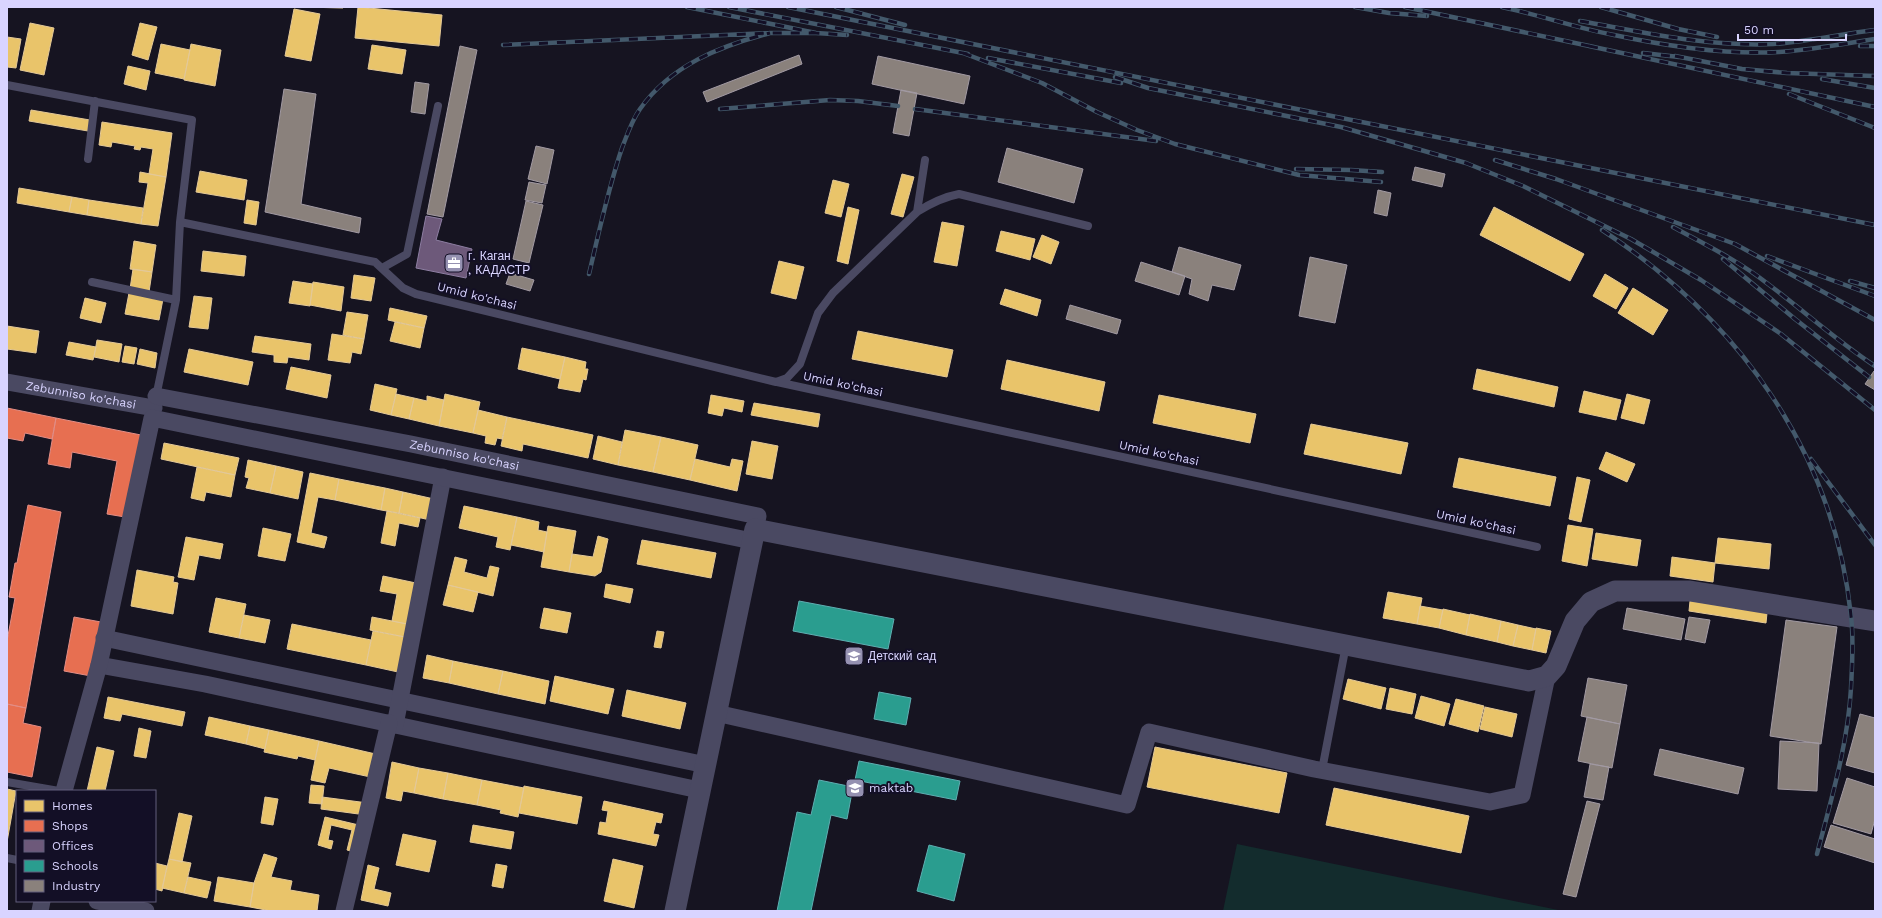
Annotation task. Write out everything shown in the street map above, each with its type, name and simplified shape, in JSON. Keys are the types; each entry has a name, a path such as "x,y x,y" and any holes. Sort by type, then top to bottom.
{"street":[{"name":"Zebunniso ko'chasi","path":"7,382 154,408 411,444 758,516 753,535 443,477 154,408"},
{"path":"64,790 100,665 104,638 154,408"},
{"path":"344,911 392,724 401,700 443,477"},
{"path":"675,911 753,535 1346,645 1530,681 1547,676"},
{"path":"716,713 1127,805 1149,732 1322,770 1490,802 1522,795 1547,676 1556,666 1575,621 1591,602 1615,591 1690,591 1875,621"},
{"path":"104,638 706,764"},
{"path":"205,684 199,676 198,670 200,666 209,660"},
{"path":"100,665 205,684 699,790"},
{"path":"102,902 146,911"}],"lane":[{"path":"7,84 192,120 180,222 176,300 154,408"},
{"path":"88,159 95,101"},
{"path":"382,268 407,254 438,106"},
{"path":"917,212 925,160"},
{"name":"Umid ko'chasi","path":"776,382 787,378 800,364 818,313 833,293 917,212 932,202 946,196 959,194 1088,226"},
{"name":"Umid ko'chasi","path":"180,222 375,262 403,288 416,294 776,382 1537,547"},
{"path":"92,282 176,300"},
{"path":"1322,770 1346,645"},
{"path":"7,782 53,790"}],"green space":[{"path":"1237,844 1563,911 1223,911"}],"building: Homes":[{"path":"304,7 343,7 343,8"},
{"path":"358,7 442,15 439,46 355,38"},
{"path":"294,9 320,14 311,61 285,56"},
{"path":"30,23 54,28 44,75 20,70"},
{"path":"140,23 157,27 148,60 132,55"},
{"path":"7,37 21,39 16,68 7,67"},
{"path":"161,44 190,50 184,79 155,73"},
{"path":"191,44 221,50 215,86 184,80"},
{"path":"372,45 406,50 402,74 368,69"},
{"path":"128,66 150,71 146,90 124,84"},
{"path":"31,110 90,120 88,131 29,121"},
{"path":"102,122 172,133 166,177 149,174 153,149 141,147 140,150 134,149 135,146 112,142 111,147 99,145"},
{"path":"200,171 247,180 244,200 196,192"},
{"path":"140,172 166,177 158,226 141,224 148,183 139,182"},
{"path":"902,174 914,177 903,217 891,214"},
{"path":"833,180 849,184 841,217 825,213"},
{"path":"19,188 72,197 69,212 17,203"},
{"path":"72,197 89,200 87,215 69,212"},
{"path":"89,200 143,208 141,224 87,215"},
{"path":"247,200 259,202 256,225 244,223"},
{"path":"848,207 859,210 848,264 837,261"},
{"path":"1494,207 1584,254 1570,281 1480,235"},
{"path":"942,222 964,226 957,266 934,262"},
{"path":"1001,231 1035,239 1030,260 996,251"},
{"path":"1042,235 1059,242 1051,264 1033,257"},
{"path":"134,241 156,245 152,272 130,269"},
{"path":"203,251 246,256 244,276 201,271"},
{"path":"779,261 804,267 796,299 771,293"},
{"path":"133,269 152,272 149,292 130,289"},
{"path":"1605,274 1628,288 1616,309 1593,296"},
{"path":"354,275 375,278 371,301 351,298"},
{"path":"293,281 313,284 310,306 289,303"},
{"path":"313,282 344,287 341,311 310,305"},
{"path":"1633,288 1668,310 1653,335 1618,313"},
{"path":"1005,289 1041,300 1037,316 1000,304"},
{"path":"129,293 163,299 159,320 125,314"},
{"path":"194,296 212,298 208,329 189,327"},
{"path":"85,298 106,303 101,323 80,318"},
{"path":"390,308 427,316 424,328 388,320"},
{"path":"347,312 368,315 364,339 343,335"},
{"path":"395,322 424,328 420,348 390,341"},
{"path":"7,326 39,331 36,353 7,349"},
{"path":"858,331 953,350 947,377 852,359"},
{"path":"332,334 364,339 361,354 352,352 350,363 328,360"},
{"path":"255,336 311,344 309,360 288,357 287,363 274,362 274,355 252,352"},
{"path":"97,340 122,344 119,362 94,357"},
{"path":"69,342 96,347 93,360 66,355"},
{"path":"125,346 137,348 134,364 122,362"},
{"path":"522,348 565,357 560,379 518,369"},
{"path":"140,349 157,353 155,368 137,364"},
{"path":"189,349 253,362 248,385 184,372"},
{"path":"565,357 586,362 585,369 588,369 586,380 583,379 580,392 558,388"},
{"path":"1007,360 1105,382 1099,411 1001,389"},
{"path":"291,367 331,375 327,398 286,389"},
{"path":"1477,369 1558,387 1554,407 1473,389"},
{"path":"375,384 397,389 391,415 370,410"},
{"path":"1584,391 1621,400 1616,420 1579,412"},
{"path":"396,394 414,398 409,419 391,415"},
{"path":"445,394 480,402 473,433 439,426"},
{"path":"1627,394 1650,400 1644,424 1621,418"},
{"path":"711,395 744,401 742,412 724,408 722,416 708,413"},
{"path":"1159,395 1256,414 1250,443 1153,423"},
{"path":"427,396 444,400 439,426 409,419 414,398 427,401"},
{"path":"754,403 820,414 818,427 751,415"},
{"path":"478,410 507,417 502,439 497,438 495,445 485,443 486,436 473,433"},
{"path":"507,417 593,435 588,458 523,444 522,451 501,446"},
{"path":"1311,424 1408,443 1401,474 1304,454"},
{"path":"625,430 661,437 653,472 618,465"},
{"path":"598,436 622,442 618,465 593,459"},
{"path":"661,437 698,445 690,480 653,472"},
{"path":"752,441 778,446 772,479 746,474"},
{"path":"164,443 239,458 235,475 161,459"},
{"path":"1606,452 1635,464 1627,482 1599,469"},
{"path":"1459,458 1556,477 1550,506 1453,487"},
{"path":"695,459 730,467 732,459 743,461 737,491 690,480"},
{"path":"248,460 276,466 270,493 246,488 249,478 245,477"},
{"path":"276,466 303,472 298,499 270,493"},
{"path":"197,467 235,475 231,497 206,492 204,501 191,498"},
{"path":"310,473 339,479 335,500 318,497 311,533 327,537 324,548 297,542"},
{"path":"1577,477 1590,480 1581,522 1569,519"},
{"path":"339,479 385,488 381,510 335,500"},
{"path":"385,488 403,492 399,513 381,510"},
{"path":"403,492 434,499 430,520 399,513"},
{"path":"464,506 517,517 510,550 496,547 498,537 459,528"},
{"path":"387,511 420,518 418,527 399,523 395,546 381,543"},
{"path":"517,517 539,522 538,530 547,532 544,552 511,545"},
{"path":"1568,525 1593,529 1587,566 1562,561"},
{"path":"548,526 576,531 569,572 541,567"},
{"path":"263,528 291,534 285,561 258,556"},
{"path":"1596,533 1641,540 1637,566 1592,559"},
{"path":"598,536 608,539 601,572 595,576 569,572 572,554 593,557"},
{"path":"186,537 223,544 220,559 199,555 194,580 178,577"},
{"path":"1718,538 1771,544 1769,569 1715,563"},
{"path":"642,540 716,553 711,578 637,564"},
{"path":"455,557 467,560 464,572 487,578 490,566 499,568 493,596 448,585"},
{"path":"1672,557 1715,563 1713,582 1670,576"},
{"path":"137,570 174,577 173,582 178,583 173,614 131,606"},
{"path":"383,576 416,583 407,624 392,621 397,594 380,591"},
{"path":"606,584 633,589 630,603 604,597"},
{"path":"448,585 478,592 473,612 443,605"},
{"path":"1388,592 1422,598 1417,624 1383,618"},
{"path":"216,598 246,604 239,638 209,632"},
{"path":"1690,601 1767,613 1766,623 1689,611"},
{"path":"1420,606 1443,610 1439,628 1417,624"},
{"path":"544,608 571,613 567,633 540,628"},
{"path":"1443,609 1470,615 1466,635 1439,628"},
{"path":"1470,614 1501,621 1497,642 1466,635"},
{"path":"244,615 270,620 265,643 239,638"},
{"path":"372,617 407,624 405,637 370,630"},
{"path":"1501,621 1518,625 1513,646 1497,642"},
{"path":"292,624 371,640 366,665 287,649"},
{"path":"1518,625 1536,629 1532,650 1513,646"},
{"path":"1536,628 1551,631 1546,653 1532,650"},
{"path":"373,631 405,637 398,672 366,665"},
{"path":"657,631 664,632 661,648 654,647"},
{"path":"427,655 453,661 449,683 423,678"},
{"path":"453,661 503,671 498,694 449,683"},
{"path":"503,671 549,681 545,704 498,694"},
{"path":"555,676 614,689 608,714 550,701"},
{"path":"1348,679 1386,688 1381,709 1343,699"},
{"path":"1390,688 1416,694 1412,714 1386,709"},
{"path":"627,690 686,703 680,729 622,716"},
{"path":"1421,696 1450,704 1444,726 1415,718"},
{"path":"108,697 185,712 182,726 122,714 120,721 104,718"},
{"path":"1456,699 1484,706 1478,732 1449,724"},
{"path":"1485,707 1517,714 1512,737 1480,729"},
{"path":"209,717 250,726 246,744 205,735"},
{"path":"250,726 269,730 265,749 246,744"},
{"path":"139,728 151,731 146,758 134,756"},
{"path":"269,730 319,741 315,760 298,756 297,759 264,752"},
{"path":"319,741 380,755 375,778 329,768 325,783 311,780"},
{"path":"97,747 114,751 105,790 87,790"},
{"path":"1155,747 1287,773 1279,813 1147,787"},
{"path":"392,762 419,768 414,793 403,791 401,801 386,798"},
{"path":"419,768 448,773 443,799 414,793"},
{"path":"448,773 482,780 477,805 443,799"},
{"path":"482,780 524,788 518,817 500,813 501,810 477,805"},
{"path":"311,785 324,786 322,804 309,803"},
{"path":"524,786 582,797 577,824 519,813"},
{"path":"1334,788 1469,816 1461,853 1326,825"},
{"path":"7,789 16,791 7,842"},
{"path":"265,797 278,799 273,825 261,823"},
{"path":"322,797 368,803 366,815 321,809"},
{"path":"604,801 663,814 661,823 656,822 653,834 659,835 656,846 598,834 600,822 606,823 608,811 602,810"},
{"path":"179,813 192,816 182,862 169,859"},
{"path":"325,817 363,826 357,853 347,850 352,830 331,825 328,840 333,841 331,849 318,845"},
{"path":"473,825 514,832 511,849 470,842"},
{"path":"403,834 436,841 429,872 396,865"},
{"path":"264,854 277,858 271,877 292,881 290,890 319,895 317,911 271,911 250,907 254,883"},
{"path":"169,859 191,863 184,893 162,888"},
{"path":"613,859 643,866 634,908 604,901"},
{"path":"156,863 167,866 162,891 156,889"},
{"path":"496,864 507,866 503,888 492,886"},
{"path":"368,865 379,868 374,889 391,893 388,906 361,900"},
{"path":"188,877 211,882 207,898 184,893"},
{"path":"218,877 254,883 250,907 214,901"}],"building: Shops":[{"path":"7,408 56,418 52,439 25,433 23,441 7,438"},
{"path":"56,418 141,435 125,517 107,514 117,461 72,452 70,468 48,464"},
{"path":"28,505 61,512 26,708 7,704 7,641 15,598 9,597"},
{"path":"74,617 101,622 91,676 64,671"},
{"path":"7,704 26,708 23,723 41,727 32,777 7,772"}],"building: Offices":[{"path":"426,216 442,219 436,240 472,249 466,278 416,268"}],"building: Schools":[{"path":"799,601 894,619 888,649 793,631"},
{"path":"879,692 911,698 906,725 874,719"},
{"path":"859,761 960,781 956,800 855,780"},
{"path":"819,780 853,787 847,819 831,815 811,911 777,911 797,812 811,815"},
{"path":"929,845 965,854 954,901 917,891"}],"building: Industry":[{"path":"460,46 477,50 443,217 427,214"},
{"path":"799,55 802,64 707,102 703,92"},
{"path":"878,56 970,76 964,104 872,84"},
{"path":"415,82 429,84 425,114 411,112"},
{"path":"284,89 316,94 301,204 361,218 359,233 265,212"},
{"path":"901,90 917,93 909,136 893,133"},
{"path":"536,146 554,150 547,184 528,179"},
{"path":"1007,148 1083,169 1074,203 998,182"},
{"path":"1415,167 1445,174 1442,187 1412,180"},
{"path":"529,182 546,185 542,203 525,200"},
{"path":"1378,190 1391,193 1387,216 1374,213"},
{"path":"526,201 543,205 529,263 513,259"},
{"path":"1179,247 1241,265 1234,290 1212,285 1208,301 1189,294 1192,279 1172,272"},
{"path":"1310,257 1347,265 1335,323 1299,316"},
{"path":"1141,262 1185,276 1179,295 1135,281"},
{"path":"510,273 534,280 530,291 506,284"},
{"path":"1070,305 1121,320 1117,334 1066,319"},
{"path":"1874,371 1875,372 1875,390 1865,384"},
{"path":"1627,608 1685,619 1681,640 1623,629"},
{"path":"1689,617 1710,620 1705,643 1685,639"},
{"path":"1786,620 1837,627 1821,744 1770,736"},
{"path":"1588,678 1627,685 1620,724 1581,716"},
{"path":"1860,714 1875,718 1875,773 1846,765"},
{"path":"1587,717 1620,724 1612,768 1578,761"},
{"path":"1780,741 1819,743 1817,791 1778,789"},
{"path":"1660,749 1744,768 1738,794 1654,775"},
{"path":"1590,764 1609,767 1603,800 1584,797"},
{"path":"1847,778 1875,787 1875,819 1871,834 1833,823"},
{"path":"1587,801 1600,804 1576,897 1563,894"},
{"path":"1831,825 1875,839 1875,863 1824,847"}],"railway":[{"path":"687,7 816,33 847,35"},
{"path":"729,7 968,54"},
{"path":"788,7 1875,225"},
{"path":"836,7 905,25"},
{"path":"1355,7 1389,13 1427,16"},
{"path":"1405,7 1594,47"},
{"path":"1502,7 1600,32 1654,43 1717,51 1759,53 1779,52 1875,39"},
{"path":"1601,7 1678,29 1717,37"},
{"path":"1580,21 1675,38 1748,44 1786,43 1875,30"},
{"path":"503,45 770,33 816,33"},
{"path":"589,274 612,179 622,148 640,109 666,80 698,59 733,44 770,33"},
{"path":"1589,46 1875,107"},
{"path":"1860,46 1875,46"},
{"path":"963,53 1042,83 1097,112 1137,130 1175,144 1299,175 1381,182"},
{"path":"1643,53 1679,57"},
{"path":"1675,56 1742,69 1787,73 1875,76"},
{"path":"988,58 1121,83"},
{"path":"1115,77 1148,88 1341,127 1466,163 1523,186 1631,239 1701,280 1781,334 1875,410"},
{"path":"1822,79 1875,88"},
{"path":"1789,94 1875,128"},
{"path":"720,109 830,100 858,101 898,106"},
{"path":"915,109 1156,141"},
{"path":"1495,160 1556,179 1735,244 1875,320"},
{"path":"1296,169 1382,172"},
{"path":"1673,227 1746,268 1875,366"},
{"path":"1602,230 1651,265 1696,305 1736,348 1771,395 1801,445 1824,499 1841,556 1851,616 1852,652 1851,688 1843,751 1817,854"},
{"path":"1767,256 1875,296"},
{"path":"1723,259 1795,319 1869,377"},
{"path":"1850,281 1875,288"},
{"path":"1811,459 1875,545"}],"place":[{"name":"г. Каган , КАДАСТР","path":"454,263"},
{"name":"Детский сад","path":"854,656"},
{"name":"maktab","path":"855,788"}]}
